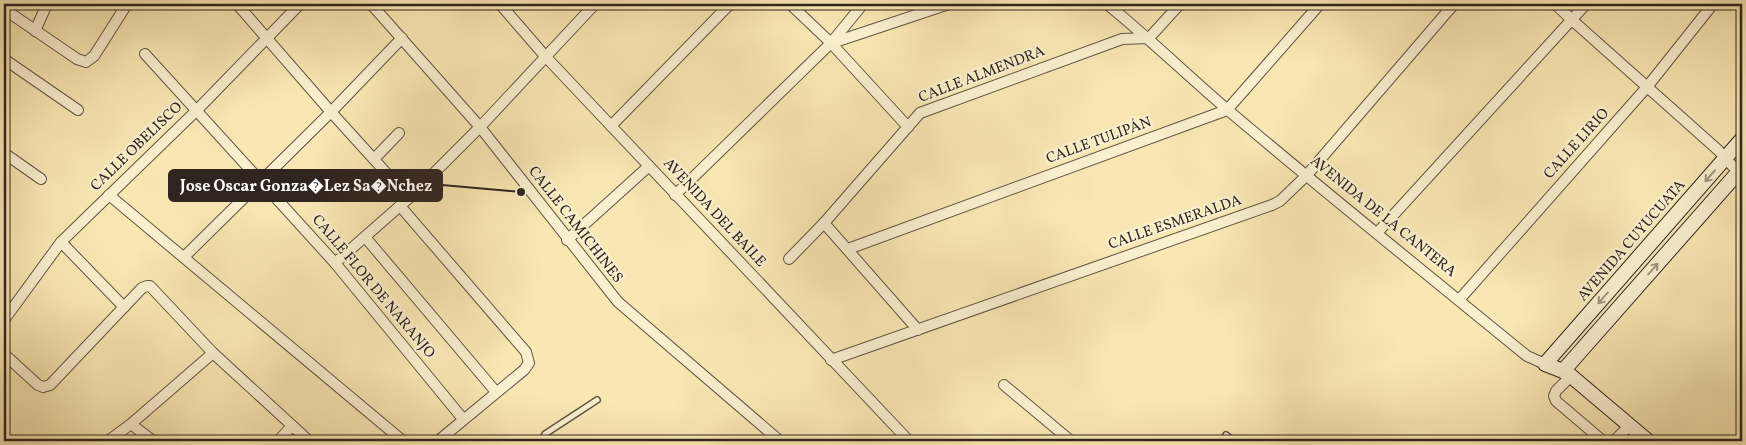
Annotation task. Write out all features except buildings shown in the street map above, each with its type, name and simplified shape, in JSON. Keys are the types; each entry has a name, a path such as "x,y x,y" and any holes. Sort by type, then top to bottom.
{"street":[{"path":"35,31 47,4"},
{"path":"4,9 77,59 86,62 94,56 127,4"},
{"path":"237,4 409,198"},
{"name":"CALLE OBELISCO","path":"4,320 61,242 197,110 300,4"},
{"name":"CALLE CAMICHINES","path":"371,4 480,128 618,302 780,441"},
{"name":"AVENIDA DEL BAILE","path":"500,4 545,56 909,441"},
{"path":"335,263 409,198 480,128 595,4"},
{"path":"611,126 730,4"},
{"path":"790,4 831,43 908,127"},
{"path":"676,195 831,43 863,4"},
{"path":"831,43 949,4"},
{"name":"AVENIDA DE LA CANTERA","path":"1107,4 1149,38 1227,110 1528,356 1567,373 1648,441"},
{"path":"1149,38 1180,4"},
{"name":"CALLE TULIPÁN","path":"848,249 1227,110 1320,4"},
{"name":"CALLE ESMERALDA","path":"831,360 1280,201 1306,176 1454,4"},
{"path":"1555,4 1740,170 1567,373 1556,391 1554,396 1556,401 1603,441"},
{"path":"1377,233 1586,4"},
{"name":"CALLE LIRIO","path":"1459,300 1647,88 1713,4"},
{"path":"184,257 331,112 402,38"},
{"name":"CALLE ALMENDRA","path":"789,259 824,223 920,114 1122,39 1149,38"},
{"name":"CALLE FLOR DE NARANJO","path":"144,54 335,263 463,419"},
{"path":"4,59 78,110"},
{"path":"374,159 399,133"},
{"name":"AVENIDA CUYUCUATA","path":"1546,364 1742,140"},
{"path":"4,153 41,179"},
{"path":"567,240 649,166"},
{"path":"109,195 403,441"},
{"path":"400,206 526,352 528,363 524,370 438,441"},
{"path":"824,223 918,330"},
{"path":"365,236 496,392"},
{"path":"61,242 124,307"},
{"path":"4,354 38,385 46,387 142,288 147,286 154,289 213,353 309,441"},
{"path":"108,441 131,424 213,353"},
{"path":"1004,385 1071,441"},
{"path":"131,424 153,441"},
{"path":"1614,441 1630,425"},
{"path":"278,441 292,426"}],"lane":[{"path":"542,441 545,434 597,400"},
{"path":"1226,435 1234,441"}],"place":[{"name":"Jose Oscar Gonza�Lez Sa�Nchez","path":"521,192"}]}
